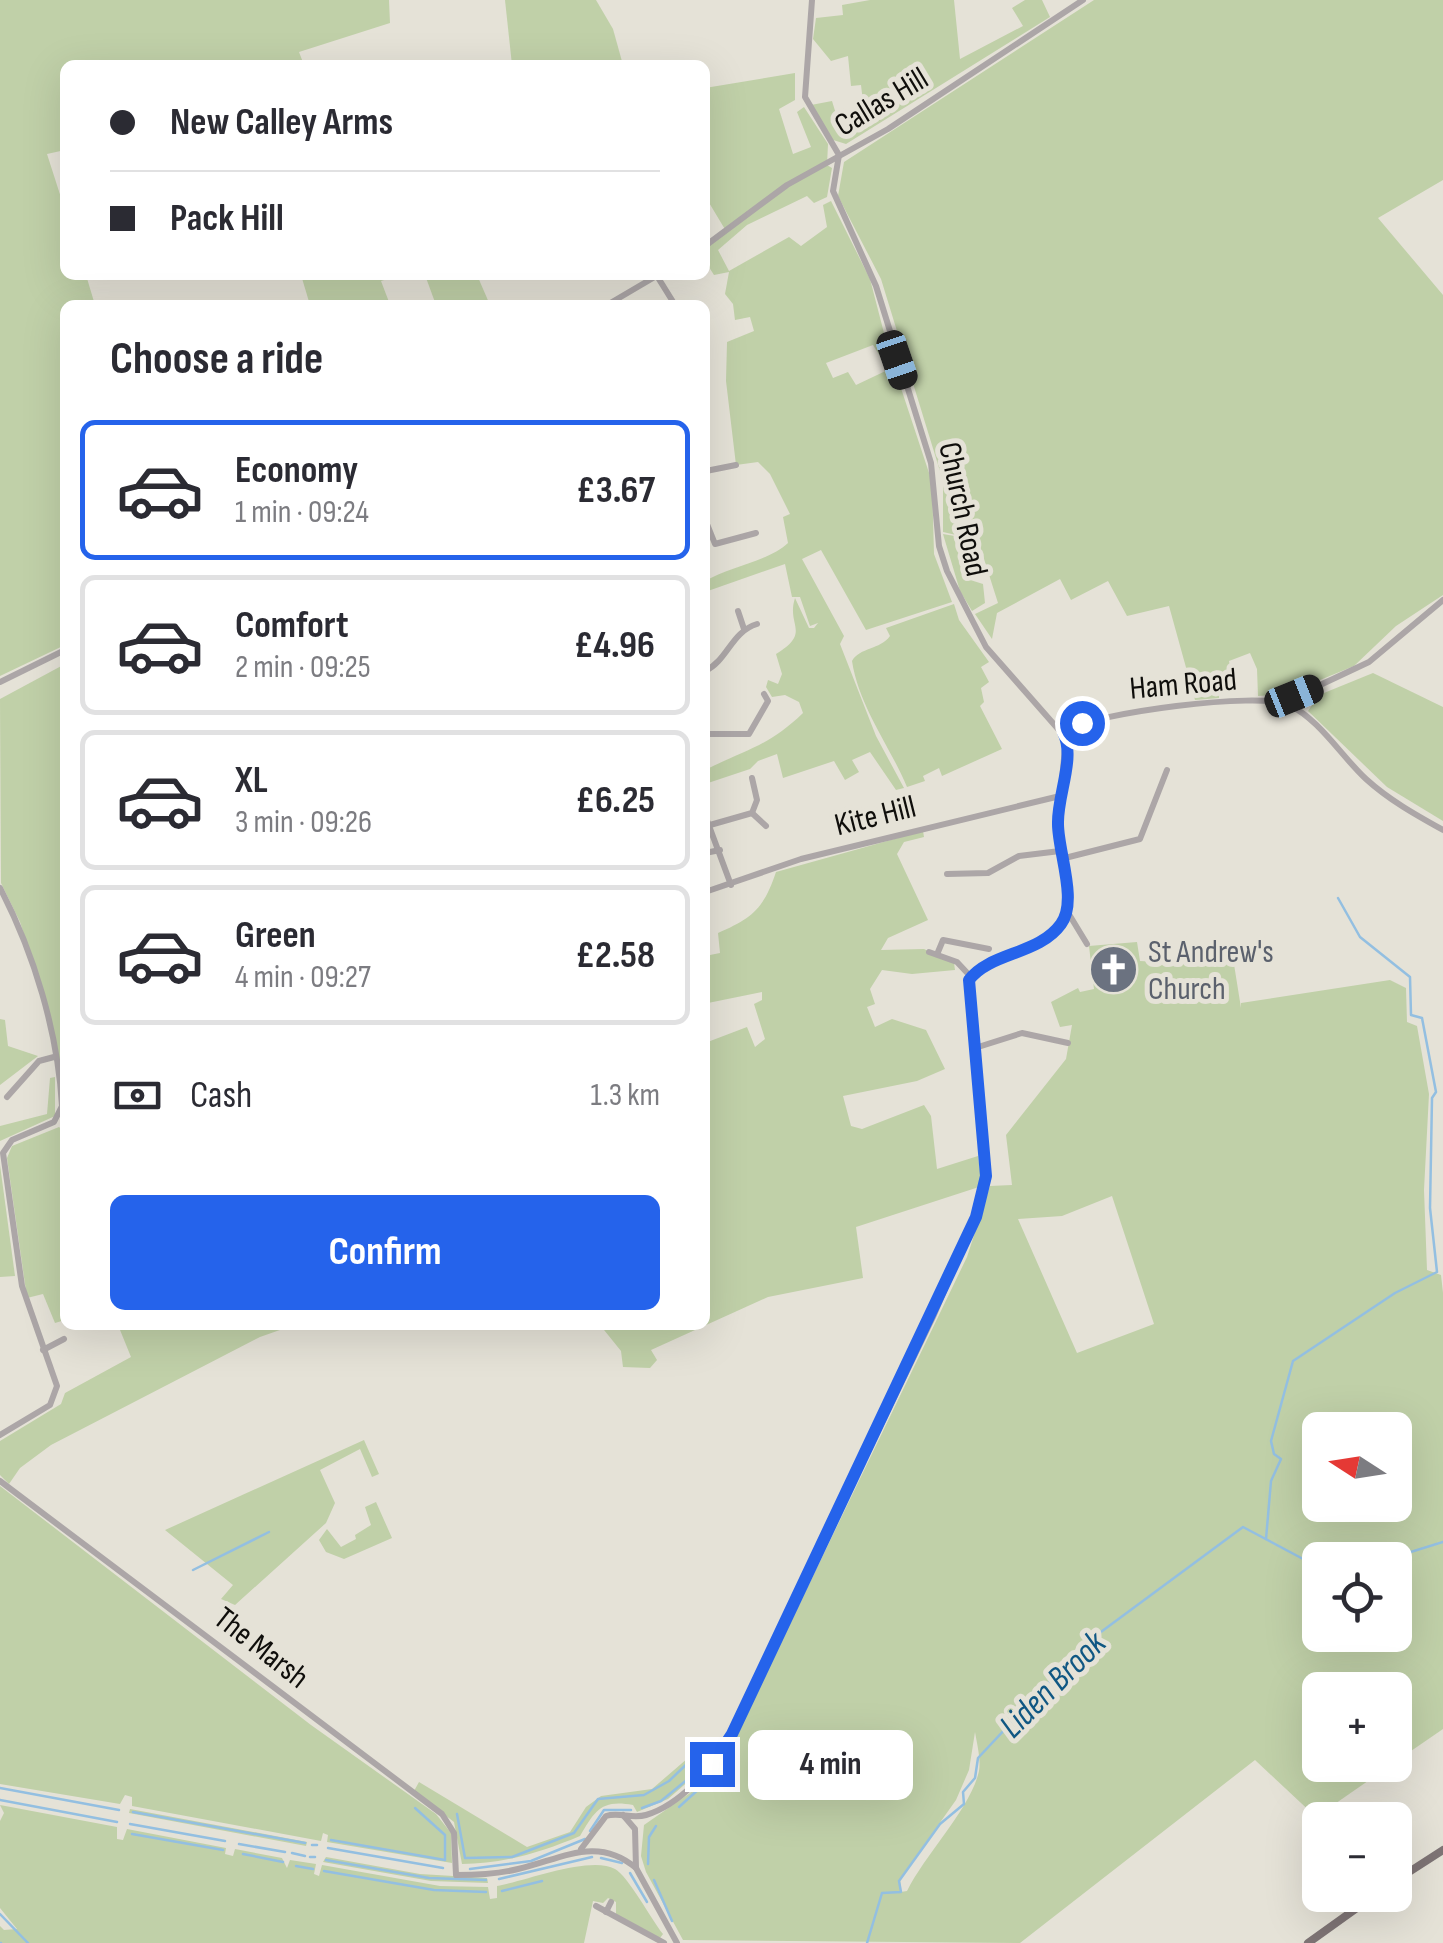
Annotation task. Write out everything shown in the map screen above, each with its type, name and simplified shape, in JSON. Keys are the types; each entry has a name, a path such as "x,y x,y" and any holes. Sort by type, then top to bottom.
{"main road":[{"path":"1412,1871 1443,1850"},
{"path":"1308,1943 1351,1912"}],"street":[{"path":"812,0 803,86 808,108 839,155"},
{"name":"Callas Hill","path":"710,242 750,209 888,129 1083,0"},
{"path":"827,162 831,142"},
{"name":"Church Road","path":"839,155 833,191 876,286 931,463 937,531 947,571 986,647 1063,732"},
{"path":"616,300 651,280"},
{"path":"710,470 736,466"},
{"path":"710,528 716,547 756,533"},
{"path":"1283,702 1369,662 1443,600"},
{"path":"738,611 744,630"},
{"path":"710,668 721,660 744,630 757,624"},
{"path":"0,682 60,652"},
{"path":"710,734 746,736 757,726 770,699"},
{"name":"Ham Road","path":"1063,732 1104,716 1160,706 1283,702 1305,716 1375,787 1443,830"},
{"path":"1063,732 1067,752 1060,796 1060,855 1067,912 1087,944"},
{"path":"947,874 988,874 1019,856 1060,855 1138,841 1167,770"},
{"path":"752,778 757,800 752,814"},
{"name":"Kite Hill","path":"710,890 802,859 1060,796"},
{"path":"731,884 710,825 752,814"},
{"path":"752,814 766,826"},
{"path":"710,852 720,850"},
{"path":"0,888 20,927 42,998 60,1089"},
{"path":"971,977 1050,936 1067,912"},
{"path":"971,977 958,962 934,952 944,940 989,949"},
{"path":"636,1868 635,1831 646,1815 684,1791 729,1740 947,1286 976,1217 986,1182 968,992 971,977"},
{"path":"975,1048 1022,1033 1068,1043"},
{"path":"7,1098 38,1060 54,1057"},
{"path":"0,1435 47,1407 56,1396 56,1381 22,1286 2,1158 8,1142 58,1118 60,1109"},
{"path":"42,1350 64,1340"},
{"name":"The Marsh","path":"0,1481 442,1814 454,1832 456,1874 518,1869 582,1849"},
{"path":"582,1849 606,1816 646,1815"},
{"path":"623,1816 635,1831"},
{"path":"595,1832 603,1850"},
{"path":"618,1854 634,1842"},
{"path":"582,1849 618,1854 636,1868 677,1943"},
{"path":"606,1912 611,1902"},
{"path":"596,1906 664,1943"}],"green space":[{"path":"0,0 389,0 390,23 299,52 302,60 60,60 60,151 47,154 60,194 60,280 88,280 94,300 60,300 60,647 0,676"},
{"path":"505,0 596,0 613,29 622,60 511,60"},
{"path":"870,0 954,0 960,59 1023,26 1012,8 1025,0 1042,0 1050,17 846,144 830,139 811,105 832,101 836,114 864,110 861,85 851,86 848,56 831,61 813,39 816,18 843,15 842,5"},
{"path":"1094,0 1443,0 1443,180 1378,218 1443,295 1443,595 1396,626 1354,666 1286,694 1258,696 1257,669 1250,653 1229,661 1232,677 1219,677 1219,698 1195,700 1169,606 1127,616 1108,581 1071,600 1060,579 997,613 992,639 975,614 998,603 978,540 943,532 943,481 881,279 838,196 844,162"},
{"path":"795,73 795,100 779,109 793,154 811,147 797,112 804,107 828,144 827,165 832,168 827,197 814,203 807,196 747,225 718,250 729,271 789,237 801,246 827,227 823,205 831,201 870,279 891,360 885,364 873,345 826,363 833,378 848,372 856,385 894,367 932,482 934,554 952,602 866,630 821,550 802,559 844,636 840,644 876,736 904,788 896,790 870,752 852,760 859,772 845,780 834,761 783,778 777,754 758,761 750,769 710,782 710,768 768,740 803,713 799,702 785,695 772,697 766,687 768,680 778,684 782,674 776,654 793,640 795,598 809,628 818,623 810,626 800,597 792,597 785,564 710,590 710,579 770,555 788,543 783,517 790,514 770,474 758,462 736,465 726,381 727,342 754,331 750,317 735,320 733,304 725,294 729,272 714,275 710,269 710,245 726,231 710,204 710,87"},
{"path":"302,280 384,280 381,281 388,300 308,300"},
{"path":"427,280 479,280 488,300 434,300"},
{"path":"943,534 966,538 961,572 964,578 983,584 985,603 972,611 960,591"},
{"path":"954,604 959,620 989,662 981,667 989,682 981,688 984,702 980,706 1002,749 942,776 939,768 923,776 925,781 907,787 868,710 852,661 886,641 890,636 886,628"},
{"path":"60,667 60,1078 45,998 20,922 1,883 0,699"},
{"path":"1373,673 1443,707 1443,821 1387,787 1308,711 1319,695"},
{"path":"923,831 924,837 904,842 897,854 928,920 888,938 881,950 924,949 954,963 955,970 912,974 882,970 870,989 875,1004 867,1007 875,1027 892,1019 926,1030 945,1069 917,1081 843,1096 851,1126 862,1129 924,1105 931,1116 937,1169 978,1156 982,1186 856,1227 863,1278 768,1297 710,1323 710,1041 747,1027 755,1047 765,1039 754,1004 762,1000 762,992 710,1003 710,955 720,953 718,933 756,910 776,872"},
{"path":"1137,942 1140,961 1209,965 1233,958 1241,1008 1241,1003 1390,980 1406,988 1407,1022 1417,1026 1429,1094 1424,1190 1427,1270 1441,1275 1443,1293 1443,1729 1412,1750 1412,1672 1302,1672 1302,1782 1366,1782 1338,1802 1302,1804 1255,1760 1020,1943 683,1940 646,1872 641,1856 644,1825 690,1793 731,1746 967,1257 990,1186 1012,1185 1006,1135 1066,1059 1072,1025 1060,1027 1051,1002 1078,988 1080,992 1094,989 1089,946","holes":["1112,1196 1154,1324 1077,1353 1018,1219 1062,1216","975,1732 979,1766 974,1785 907,1891 901,1892 900,1879 956,1800 969,1770"]},
{"path":"0,1019 5,1020 8,1046 38,1056 0,1085"},
{"path":"55,1077 55,1116 0,1141 0,1126 47,1114 50,1078"},
{"path":"60,1128 60,1322 55,1323 43,1294 27,1298 7,1158 12,1146"},
{"path":"0,1165 15,1276 0,1277"},
{"path":"120,1330 280,1330 51,1445 20,1468 9,1484 0,1475 0,1441 61,1404 65,1393 131,1357"},
{"path":"604,1330 695,1330 651,1350 657,1360 650,1368 623,1367 621,1351"},
{"path":"364,1440 379,1474 372,1477 360,1449 320,1470 335,1503 326,1523 235,1605 221,1599 233,1585 165,1530"},
{"path":"0,1486 311,1725 436,1814 451,1833 452,1863 327,1842 328,1835 323,1833 321,1841 132,1806 132,1797 125,1795 120,1804 0,1784"},
{"path":"376,1502 392,1538 344,1559 326,1552 319,1540 327,1529 341,1547 356,1539 355,1535 371,1525 365,1507"},
{"path":"688,1758 698,1773 668,1799 637,1812 633,1805 606,1806 595,1814 580,1836 537,1852 492,1862 462,1864 454,1822 414,1791 419,1782 527,1847 570,1832 586,1807 601,1796 652,1789"},
{"path":"0,1805 117,1827 117,1839 123,1840 127,1829 226,1848 225,1854 233,1856 235,1849 282,1858 287,1868 290,1860 316,1864 314,1874 319,1876 322,1865 440,1886 488,1887 490,1899 497,1898 497,1886 574,1867 604,1866 615,1869 626,1880 663,1934 660,1938 616,1914 616,1902 608,1898 603,1903 593,1901 584,1943 0,1943 0,1926 4,1930 17,1929 0,1908 0,1821 4,1813"},
{"path":"130,1809 307,1842 306,1846 129,1813"},
{"path":"326,1857 420,1874 487,1878 488,1883 431,1881 323,1862"}],"waterway":[{"path":"1266,1539 1271,1481 1281,1459 1274,1454 1271,1441 1293,1361 1395,1293 1437,1272 1430,1208 1432,1098 1436,1092 1422,1018 1411,1015 1410,977 1360,937 1338,898"},
{"name":"Liden Brook","path":"867,1943 882,1893 901,1892 899,1881 940,1824 964,1804 963,1792 975,1778 978,1758 1086,1643 1243,1527 1302,1558"},
{"path":"193,1570 269,1532"},
{"name":"Liden Brook","path":"1412,1552 1443,1542"},
{"path":"457,1814 465,1858 512,1857 574,1833 598,1799 644,1795 669,1781 691,1760"},
{"path":"642,1808 661,1801 694,1774"},
{"path":"0,1788 119,1810"},
{"path":"679,1807 700,1788"},
{"path":"0,1800 117,1822"},
{"path":"331,1840 445,1860 445,1835 415,1808"},
{"path":"590,1831 604,1810 631,1810"},
{"path":"133,1812 305,1843"},
{"path":"130,1824 225,1841"},
{"path":"648,1864 649,1837 656,1826"},
{"path":"132,1834 223,1850"},
{"path":"470,1869 531,1861 585,1839"},
{"path":"239,1844 285,1852"},
{"path":"312,1845 317,1845"},
{"path":"328,1848 443,1868"},
{"path":"292,1853 305,1856"},
{"path":"243,1854 283,1862"},
{"path":"310,1857 315,1857"},
{"path":"499,1879 592,1857"},
{"path":"601,1858 622,1863"},
{"path":"326,1860 429,1878 486,1880"},
{"path":"296,1866 313,1869"},
{"path":"324,1871 434,1890 486,1892"},
{"path":"630,1873 647,1902"},
{"path":"654,1880 672,1921"},
{"path":"502,1891 542,1881"},
{"name":"Liden Brook","path":"0,1914 28,1943"}],"place":[{"name":"St Andrew's Church","path":"1113,969"}],"route":[{"path":"712,1764 732,1734 865,1460 976,1217 986,1170 979,1129 969,980 979,971 1050,936 1064,921 1068,905 1058,840 1067,756 1063,732 1082,723"}]}
